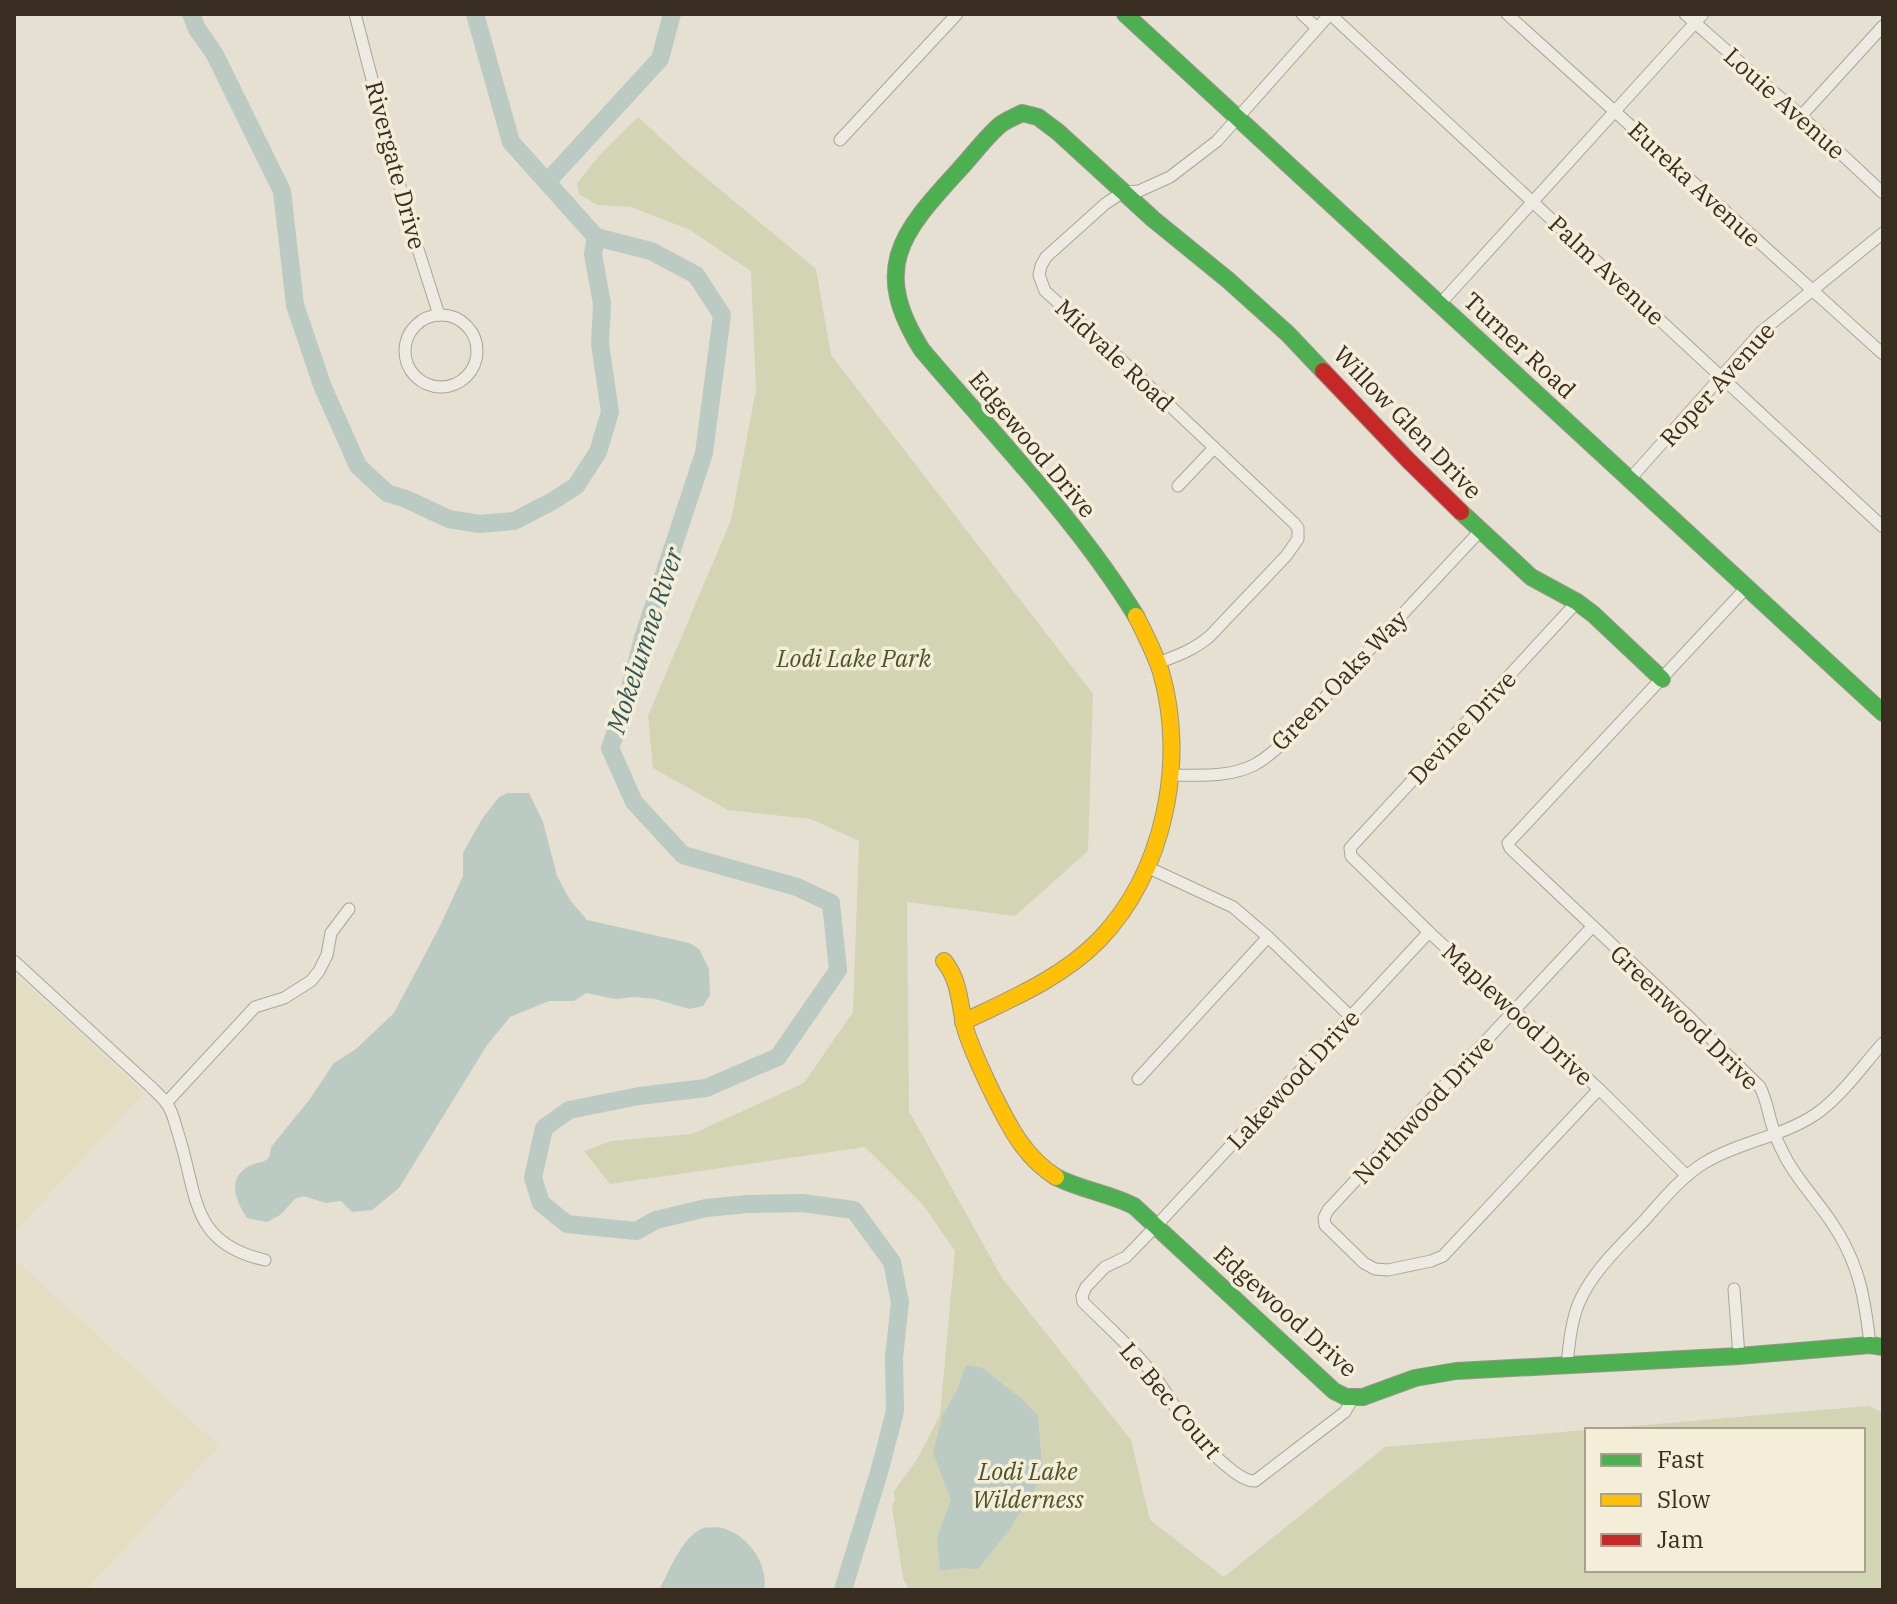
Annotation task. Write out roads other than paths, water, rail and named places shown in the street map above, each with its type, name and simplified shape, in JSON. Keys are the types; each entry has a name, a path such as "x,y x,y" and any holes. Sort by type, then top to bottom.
{"street":[{"name":"Rivergate Drive","path":"355,14 409,221 439,315"},
{"path":"840,140 957,14"},
{"name":"Turner Road","path":"1125,14 1883,713"},
{"path":"1302,14 1317,28"},
{"path":"1123,192 1139,191 1170,177 1217,141 1330,14"},
{"name":"Palm Avenue","path":"1330,14 1883,527"},
{"name":"Eureka Avenue","path":"1507,14 1883,354"},
{"name":"Louie Avenue","path":"1685,14 1699,18 1883,193"},
{"path":"1440,304 1699,18"},
{"path":"1801,116 1883,26"},
{"name":"Edgewood Drive","path":"963,1022 1022,995 1070,965 1099,939 1122,912 1147,867 1162,817 1170,775 1171,743 1166,697 1158,663 1134,613 1096,555 909,331 895,288 900,248 925,208 1001,124 1022,113 1038,117 1123,192"},
{"name":"Midvale Road","path":"1123,192 1105,204 1046,257 1039,275 1045,291 1298,528 1298,539 1286,556 1210,636 1185,653 1158,663"},
{"name":"Willow Glen Drive","path":"1123,192 1288,334 1480,531 1531,577 1593,614 1662,679"},
{"name":"Roper Avenue","path":"1630,479 1761,332 1883,233"},
{"path":"439,315 461,320 471,329 477,354 474,367 464,379 441,387 426,384 414,376 404,350 408,335 416,323 439,315"},
{"path":"1178,486 1214,448"},
{"name":"Green Oaks Way","path":"1170,775 1216,775 1238,772 1257,764 1298,726 1480,531"},
{"path":"1662,679 1746,588"},
{"name":"Devine Drive","path":"1349,852 1577,602"},
{"name":"Greenwood Drive","path":"1662,679 1508,843 1592,927 1755,1080 1766,1098 1775,1135 1789,1163 1849,1252 1860,1277 1877,1346"},
{"name":"Maplewood Drive","path":"1349,852 1687,1176"},
{"path":"1147,867 1233,907 1351,1017"},
{"path":"166,1103 255,1007 284,998 311,981 327,955 331,933 349,909"},
{"name":"Northwood Drive","path":"1592,927 1328,1210 1323,1222 1364,1263 1375,1269 1388,1270 1443,1256 1599,1089"},
{"name":"Lakewood Drive","path":"1157,1225 1429,932"},
{"path":"1138,1079 1268,937"},
{"path":"14,961 169,1106 200,1215 210,1231 227,1246 245,1256 265,1260"},
{"name":"Edgewood Drive","path":"944,961 956,979 963,1022 973,1053 1016,1139 1027,1154 1041,1168 1060,1179 1111,1195 1134,1206 1334,1391 1353,1398 1363,1397 1415,1378 1456,1371 1877,1346"},
{"path":"1567,1365 1571,1329 1587,1287 1606,1262 1687,1176 1705,1162 1775,1135 1817,1113 1831,1102 1883,1043"},
{"name":"Le Bec Court","path":"1157,1225 1126,1257 1105,1267 1086,1287 1083,1302 1146,1366 1205,1446 1237,1474 1249,1482 1255,1481 1345,1412 1353,1398"},
{"path":"1734,1289 1739,1356"}],"waterway":[{"name":"Mokelumne River","path":"191,14 197,29 214,53 282,191 295,305 322,385 358,466 387,493 449,519 479,524 514,521 576,486 598,452 610,412 600,344 602,304 593,254 596,237 651,251 696,275 722,315 704,453 610,748 634,802 683,855 797,887 831,903 838,970 778,1057 706,1088 639,1096 569,1110 544,1128 533,1178 541,1203 567,1224 636,1231 656,1220 706,1208 802,1203 854,1210 892,1262 900,1302 894,1357 895,1411 843,1590"},
{"path":"475,14 511,142 596,237"},
{"path":"547,182 660,59 672,14"}],"park label":[{"name":"Lodi Lake Park","path":"854,658"},
{"name":"Lodi Lake Wilderness","path":"1028,1485"}]}
